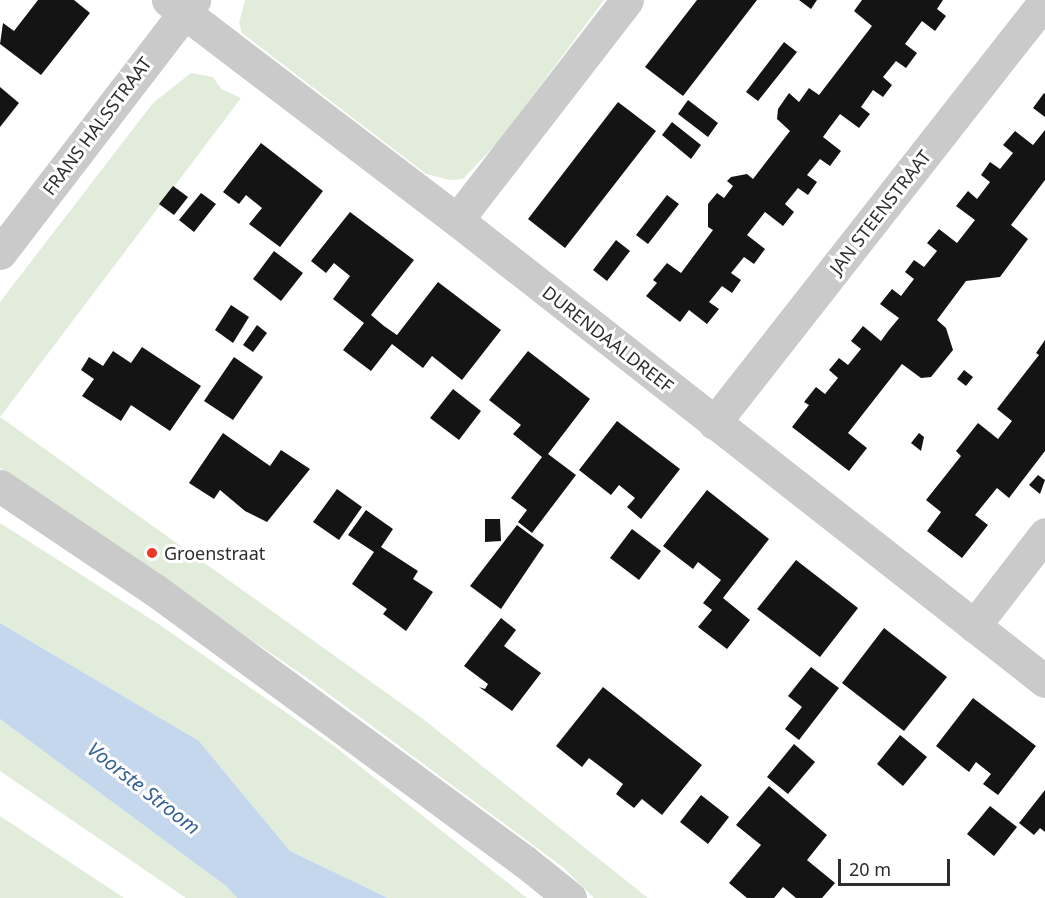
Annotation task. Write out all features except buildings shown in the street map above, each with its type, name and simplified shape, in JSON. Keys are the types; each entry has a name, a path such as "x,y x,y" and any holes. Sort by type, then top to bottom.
{"street":[{"path":"457,220 627,0"},
{"name":"JAN STEENSTRAAT","path":"714,423 1045,1"},
{"name":"DURENDAALDREEF","path":"182,4 1045,681"},
{"name":"FRANS HALSSTRAAT","path":"0,253 182,4"},
{"path":"0,486 155,590 524,861 570,898"},
{"path":"974,626 1045,534"}],"green space":[{"path":"245,0 604,0 499,141 463,179 450,180 426,174 242,33 239,23"},
{"path":"191,73 213,77 221,89 241,98 0,417 0,302 153,103"},
{"path":"0,417 423,719 648,898 594,898 564,868 310,680 0,468"},
{"path":"0,523 160,625 334,746 527,898 388,898 290,851 199,741 0,623"},
{"path":"0,719 226,886 237,898 186,898 0,771"},
{"path":"0,816 106,886 124,898 0,898"}],"water":[{"name":"Voorste Stroom","path":"0,623 199,741 290,851 388,898 237,898 226,886 0,719"}],"place":[{"name":"Groenstraat","path":"152,553"}]}
